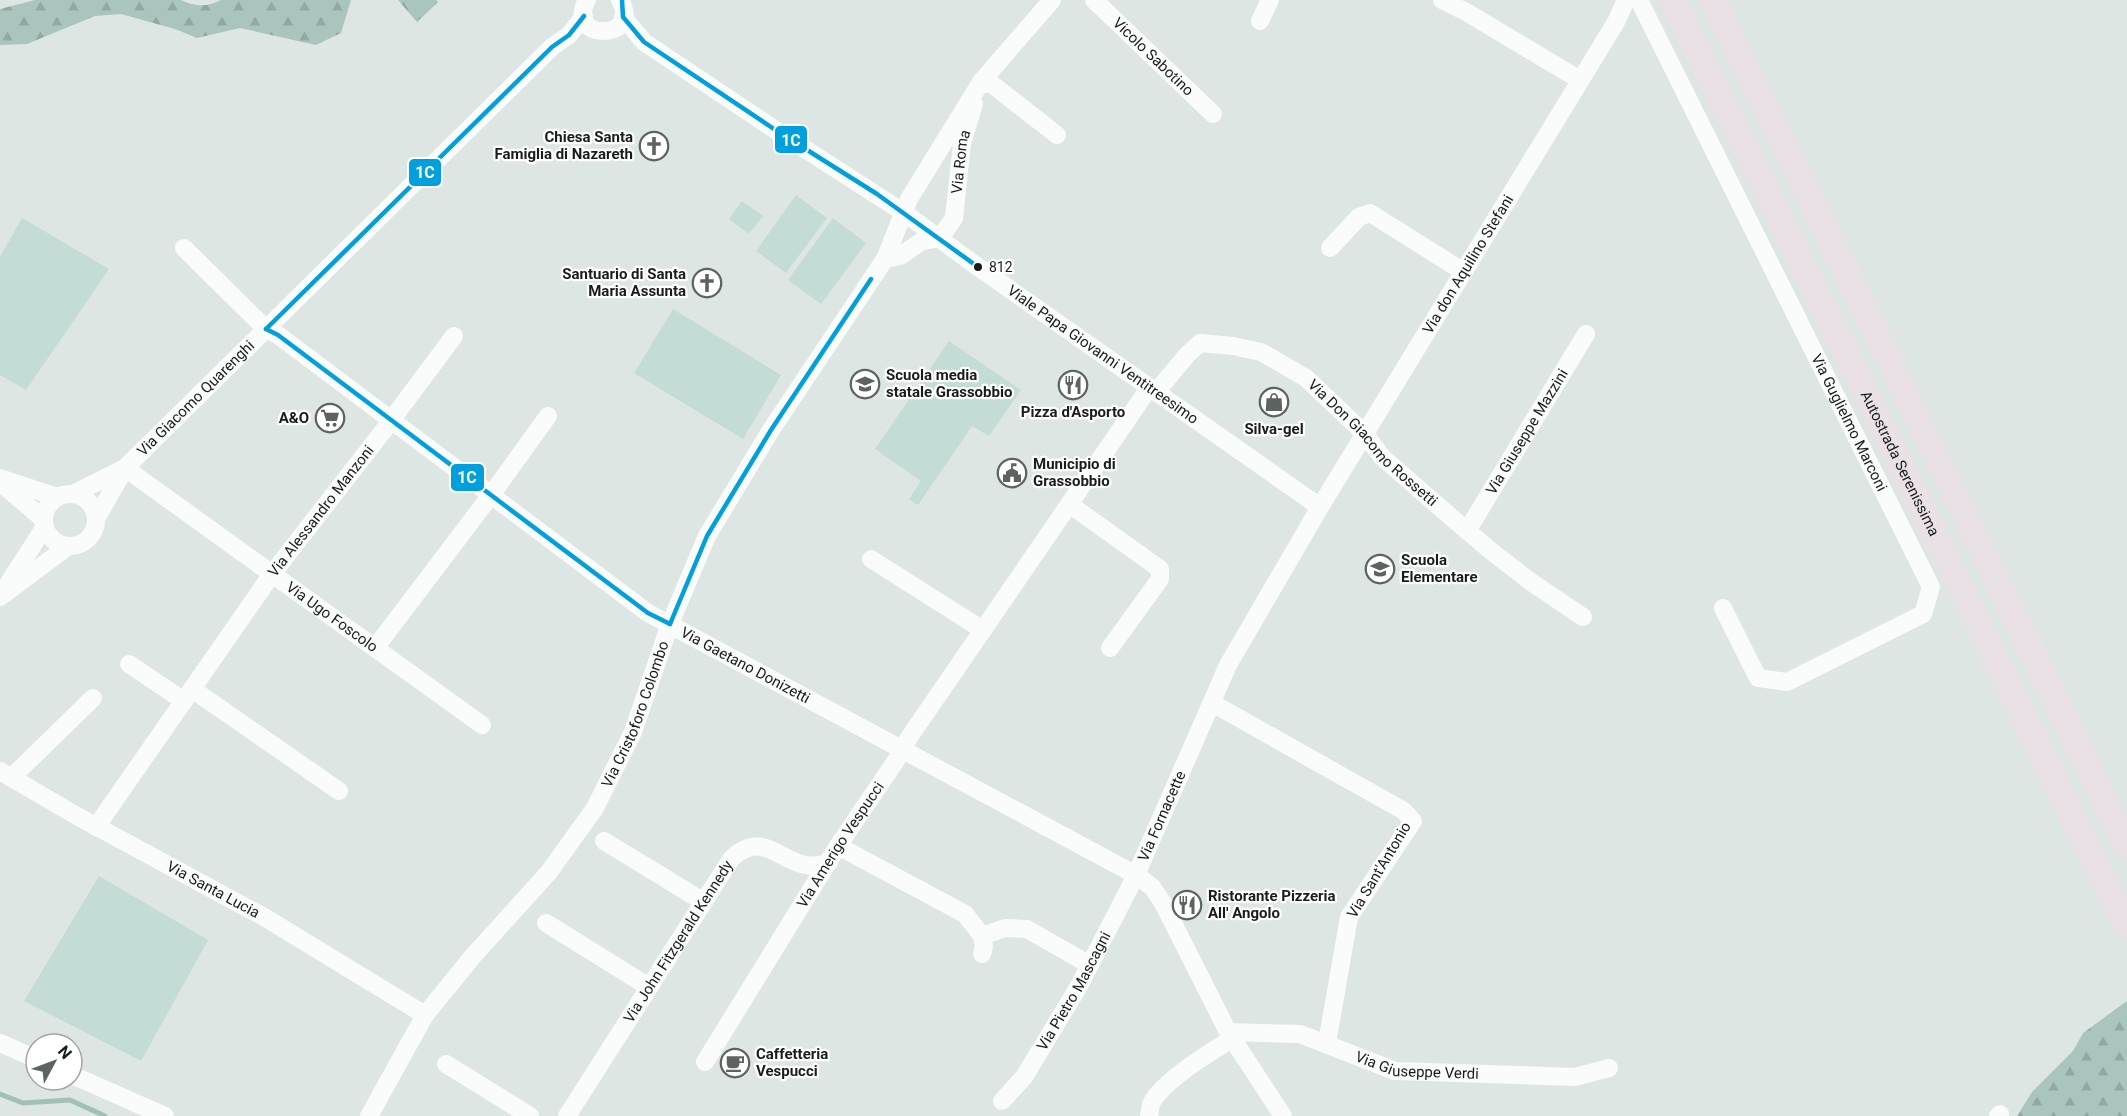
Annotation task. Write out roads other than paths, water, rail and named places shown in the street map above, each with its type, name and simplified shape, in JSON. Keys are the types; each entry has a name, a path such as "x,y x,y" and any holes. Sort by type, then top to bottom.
{"highway":[{"name":"Autostrada Serenissima","path":"1673,0 2127,927"},
{"path":"1713,0 2127,846"}],"street":[{"name":"Via Roma","path":"903,212 981,82 1052,0"},
{"name":"Vicolo Sabotino","path":"1094,0 1213,114"},
{"path":"1260,21 1270,0"},
{"path":"1442,0 1580,80"},
{"name":"Via don Aquilino Stefani","path":"1320,507 1616,22 1635,1"},
{"name":"Via Guglielmo Marconi","path":"1635,1 1931,587 1923,614 1787,682 1758,678 1723,608"},
{"name":"Via Giacomo Quarenghi","path":"569,35 587,35 614,29 622,5"},
{"name":"Viale Papa Giovanni Ventitreesimo","path":"622,5 645,42 903,212 1320,507"},
{"path":"582,7 588,25 597,31"},
{"name":"Via Giacomo Quarenghi","path":"96,519 125,468 552,47 569,35 582,7"},
{"name":"Via Roma","path":"940,238 954,218 962,143 981,82"},
{"path":"981,82 993,85 1057,135"},
{"name":"Via Cristoforo Colombo","path":"369,1116 425,1015 473,956 549,872 596,808 633,732 670,624 706,536 771,430 885,259 903,212"},
{"path":"1329,248 1359,217 1370,213 1464,272"},
{"path":"885,259 900,256 922,241 940,238"},
{"name":"Via Giacomo Quarenghi","path":"184,248 266,329"},
{"name":"Via Gaetano Donizetti","path":"266,329 278,335 392,419 648,613 1136,875"},
{"name":"Via Giuseppe Mazzini","path":"1467,531 1586,334"},
{"name":"Via Alessandro Manzoni","path":"96,826 272,574 454,336"},
{"name":"Via Don Giacomo Rossetti","path":"1153,390 1200,344 1261,352 1306,378 1365,434 1382,457 1467,531 1531,582 1583,617"},
{"name":"Via Amerigo Vespucci","path":"705,1062 834,854 982,630 1069,504 1153,390"},
{"path":"375,648 548,416"},
{"name":"Via Giacomo Quarenghi","path":"65,496 125,468"},
{"name":"Via Ugo Foscolo","path":"125,468 482,725"},
{"path":"0,480 86,500 91,505 96,519 91,536 76,546 67,547 53,541 44,524 0,480"},
{"path":"0,597 44,524 47,506 65,496"},
{"path":"1069,504 1160,569 1160,579 1110,648"},
{"name":"Via Fornacette","path":"1283,1116 1230,1035 1163,903 1152,887 1136,875 1228,665 1320,507"},
{"path":"0,597 67,547"},
{"path":"871,558 982,630"},
{"path":"129,664 188,695 339,790"},
{"path":"6,775 93,698"},
{"name":"Via Sant'Antonio","path":"1212,703 1404,811 1413,820 1349,917 1327,1043"},
{"name":"Via Santa Lucia","path":"6,775 264,917 425,1015"},
{"path":"604,842 704,902"},
{"name":"Via John Fitzgerald Kennedy","path":"567,1116 731,859 738,852 752,846 766,847 795,864 809,867 820,866 834,854"},
{"path":"834,854 965,914 982,945 1005,928 1027,929 1090,965"},
{"name":"Via Pietro Mascagni","path":"1002,1101 1024,1077 1090,965 1136,875"},
{"path":"546,923 649,987"},
{"name":"Via Giuseppe Verdi","path":"1230,1035 1300,1034 1395,1071 1575,1077 1609,1068"},
{"path":"1149,1116 1151,1103 1162,1090 1230,1035"},
{"path":"0,1043 24,1054"},
{"path":"446,1064 519,1113"},
{"path":"84,1080 165,1116"}],"waterway":[{"path":"0,1094 23,1103 70,1100 105,1116"}],"place":[{"name":"Chiesa Santa Famiglia di Nazareth","path":"654,146"},
{"name":"812","path":"978,267"},
{"name":"Santuario di Santa Maria Assunta","path":"707,283"},
{"name":"Scuola media statale Grassobbio","path":"865,384"},
{"name":"Pizza d'Asporto","path":"1073,385"},
{"name":"Silva-gel","path":"1274,402"},
{"name":"A&O","path":"330,418"},
{"name":"Municipio di Grassobbio","path":"1012,473"},
{"name":"Scuola Elementare","path":"1380,569"},
{"name":"Ristorante Pizzeria All' Angolo","path":"1187,905"},
{"name":"Caffetteria Vespucci","path":"735,1063"}]}
